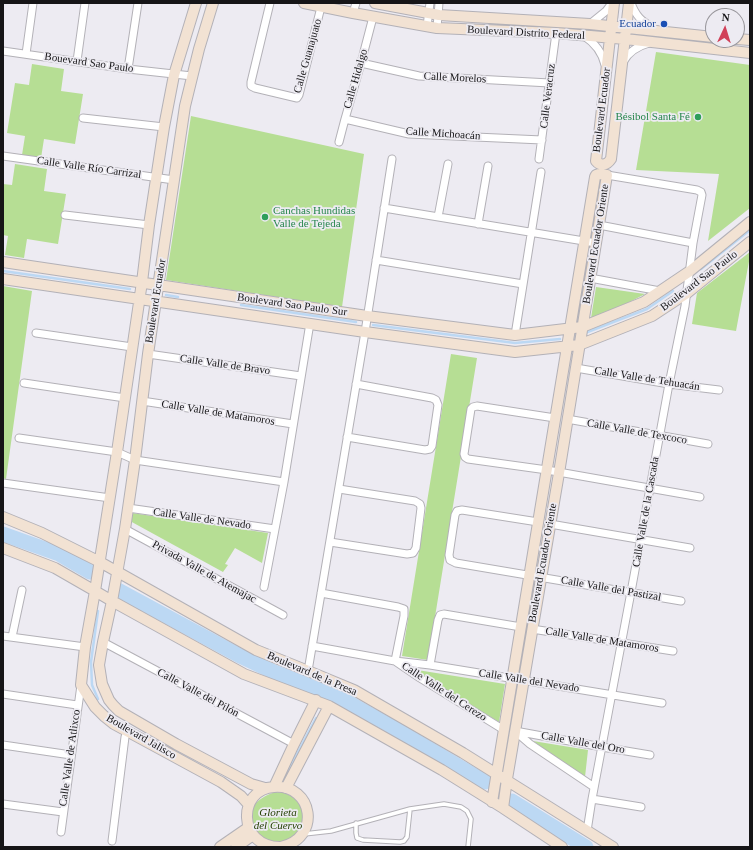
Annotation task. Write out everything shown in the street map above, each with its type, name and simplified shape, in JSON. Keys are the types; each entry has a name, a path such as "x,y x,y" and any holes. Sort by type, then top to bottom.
{"street":[{"path":"26,54 33,3"},
{"path":"77,61 85,3"},
{"path":"128,69 138,3"},
{"name":"Boulevard Ecuador","path":"95,591 117,452 164,127 174,75 196,3"},
{"name":"Boulevard Ecuador","path":"112,602 125,529 148,354 185,106 199,49 213,3"},
{"name":"Calle Guanajuato","path":"270,3 251,86 293,98 297,98 299,96 322,5"},
{"name":"Boulevard Distrito Federal","path":"304,3 322,5 353,13 432,27 556,33 750,53"},
{"path":"353,13 356,3"},
{"name":"Boulevard Distrito Federal","path":"375,3 434,15 590,24 705,36"},
{"path":"430,3 434,15"},
{"path":"432,27 434,15 439,3"},
{"path":"590,24 613,3"},
{"name":"Boulevard Ecuador","path":"613,3 612,26 596,162 602,165 608,163 611,159 630,3"},
{"path":"630,3 636,15 658,32"},
{"name":"Calle Hidalgo","path":"339,142 373,17"},
{"name":"Calle Veracruz","path":"539,159 556,33"},
{"path":"584,36 594,43 604,58 606,73"},
{"path":"622,64 633,49 652,42"},
{"name":"Bouevard Sao Paulo","path":"3,51 128,69 192,76"},
{"name":"Calle Morelos","path":"361,63 419,76 550,83"},
{"path":"84,118 164,127"},
{"name":"Calle Michoacán","path":"345,119 409,134 542,140"},
{"name":"Calle Valle Río Carrizal","path":"3,156 174,180"},
{"path":"308,671 365,332 392,159"},
{"path":"438,217 448,164"},
{"path":"478,224 488,166"},
{"path":"515,335 541,172"},
{"name":"Boulevard Ecuador Oriente","path":"492,802 595,177 596,174 607,175 503,808"},
{"name":"Calle Valle de la Cascada","path":"587,831 611,695 687,293 693,243 702,195 701,192 697,190 607,175"},
{"path":"384,208 596,243"},
{"path":"65,215 149,225"},
{"name":"Boulevard Sao Paulo","path":"582,327 644,302 690,271 750,222"},
{"path":"599,225 693,243"},
{"name":"Boulevard Sao Paulo","path":"579,345 652,316 687,293 750,242"},
{"path":"376,260 523,284"},
{"name":"Boulevard Sao Paulo Sur","path":"3,262 367,316 515,335 582,327"},
{"path":"590,278 660,291"},
{"name":"Boulevard Sao Paulo Sur","path":"3,279 365,332 515,352 579,345"},
{"path":"264,587 284,482 310,323"},
{"path":"36,333 132,347"},
{"name":"Calle Valle de Bravo","path":"148,354 302,376"},
{"name":"Calle Valle de Tehuacán","path":"576,368 669,384 718,390"},
{"path":"24,383 125,398"},
{"path":"347,437 425,450 430,449 432,446 438,405 436,400 356,384"},
{"name":"Calle Valle de Matamoros","path":"142,401 293,424"},
{"path":"556,418 477,406 473,407 471,409 464,454 465,457 700,497"},
{"name":"Calle Valle de Texcoco","path":"567,419 708,444"},
{"path":"19,438 117,452 135,460 284,482"},
{"path":"3,482 110,498"},
{"path":"330,542 407,554 413,553 416,548 421,508 420,504 339,489"},
{"name":"Calle Valle de Nevado","path":"128,508 275,529"},
{"name":"Calle Valle del Pastizal","path":"538,522 462,510 457,511 455,515 449,555 450,560 456,563 681,601"},
{"name":"Boulevard de la Presa","path":"3,517 42,533 100,562 256,650 354,690 507,779 613,847"},
{"path":"550,524 690,548"},
{"name":"Privada Valle de Atemajac","path":"125,529 283,615"},
{"name":"Boulevard de la Presa","path":"3,548 55,568 112,602 244,674 329,706 442,770 503,808 559,846"},
{"path":"12,637 22,590"},
{"path":"81,685 85,648 95,591"},
{"path":"321,593 404,609 395,661"},
{"name":"Boulevard Jalisco","path":"112,602 99,665 102,684 113,706 176,744 251,784 269,787"},
{"path":"430,665 440,615 444,614 521,626"},
{"name":"Calle Valle de Matamoros","path":"532,629 673,651"},
{"path":"3,636 85,648"},
{"name":"Calle Valle del Pilón","path":"103,642 294,744"},
{"name":"Calle Valle del Cerezo","path":"312,646 395,661 504,730"},
{"name":"Calle Valle del Nevado","path":"395,661 524,680 662,704"},
{"name":"Boulevard Jalisco","path":"81,685 92,703 114,724 220,782 242,796 249,805"},
{"name":"Calle Valle de Atlixco","path":"61,832 77,705 81,685"},
{"path":"3,694 77,705"},
{"path":"269,787 286,788 297,794 305,804 308,816 307,823 302,834 293,843 284,847 268,846 262,843 251,831 247,817 249,805 256,794 269,787 294,744 316,700"},
{"path":"286,788 329,706"},
{"path":"112,841 127,731"},
{"path":"515,731 530,744 594,787"},
{"name":"Calle Valle del Oro","path":"515,731 650,755"},
{"path":"3,745 71,755"},
{"path":"592,798 641,807"},
{"path":"3,804 63,812"},
{"path":"220,847 251,831"},
{"path":"236,847 251,831"}],"lane":[{"path":"302,834 331,831 410,809 444,804 461,807 467,811 471,819 468,847"},
{"path":"356,823 357,838 362,840 404,841 407,837 410,809"}],"green space":[{"name":"Bésibol Santa Fé","path":"656,52 750,65 750,208 708,241 719,174 636,170"},
{"path":"32,64 64,69 61,91 83,94 75,144 44,139 41,158 22,155 25,136 7,133 15,83 29,85"},
{"name":"Canchas Hundidas Valle de Tejeda","path":"191,116 364,154 342,307 166,280"},
{"path":"15,164 47,169 44,191 66,194 58,244 27,239 24,258 5,255 8,236 3,235 3,184 12,185"},
{"path":"750,252 736,331 692,324 697,293"},
{"path":"3,286 32,291 6,479 3,478"},
{"path":"596,287 645,294 616,309 591,318"},
{"path":"451,354 477,358 428,660 402,656"},
{"path":"132,513 268,533 262,563 235,548 225,564 228,565 223,572 130,521"},
{"path":"411,669 505,684 499,722"},
{"path":"533,741 588,750 585,777"},
{"name":"Glorieta del Cuervo","path":"276,792 285,793 300,803 305,820 299,837 275,846 254,831 251,815 256,803 268,795"}],"waterway":[{"path":"701,269 750,230"},
{"path":"3,271 130,289"},
{"path":"585,333 647,309 673,291"},
{"path":"166,295 178,297"},
{"path":"241,305 356,322"},
{"path":"373,325 515,343 560,339"},
{"path":"3,534 59,554 90,572"},
{"path":"118,590 240,656 274,672 330,693 389,725 485,782"},
{"path":"123,598 130,596"},
{"path":"98,611 91,662 92,685 98,699"},
{"path":"283,780 316,718"},
{"path":"512,801 586,847"}],"place":[{"name":"Ecuador","path":"664,24"},
{"name":"Bésibol Santa Fé","path":"698,117"},
{"name":"Canchas Hundidas Valle de Tejeda","path":"265,217"}]}
